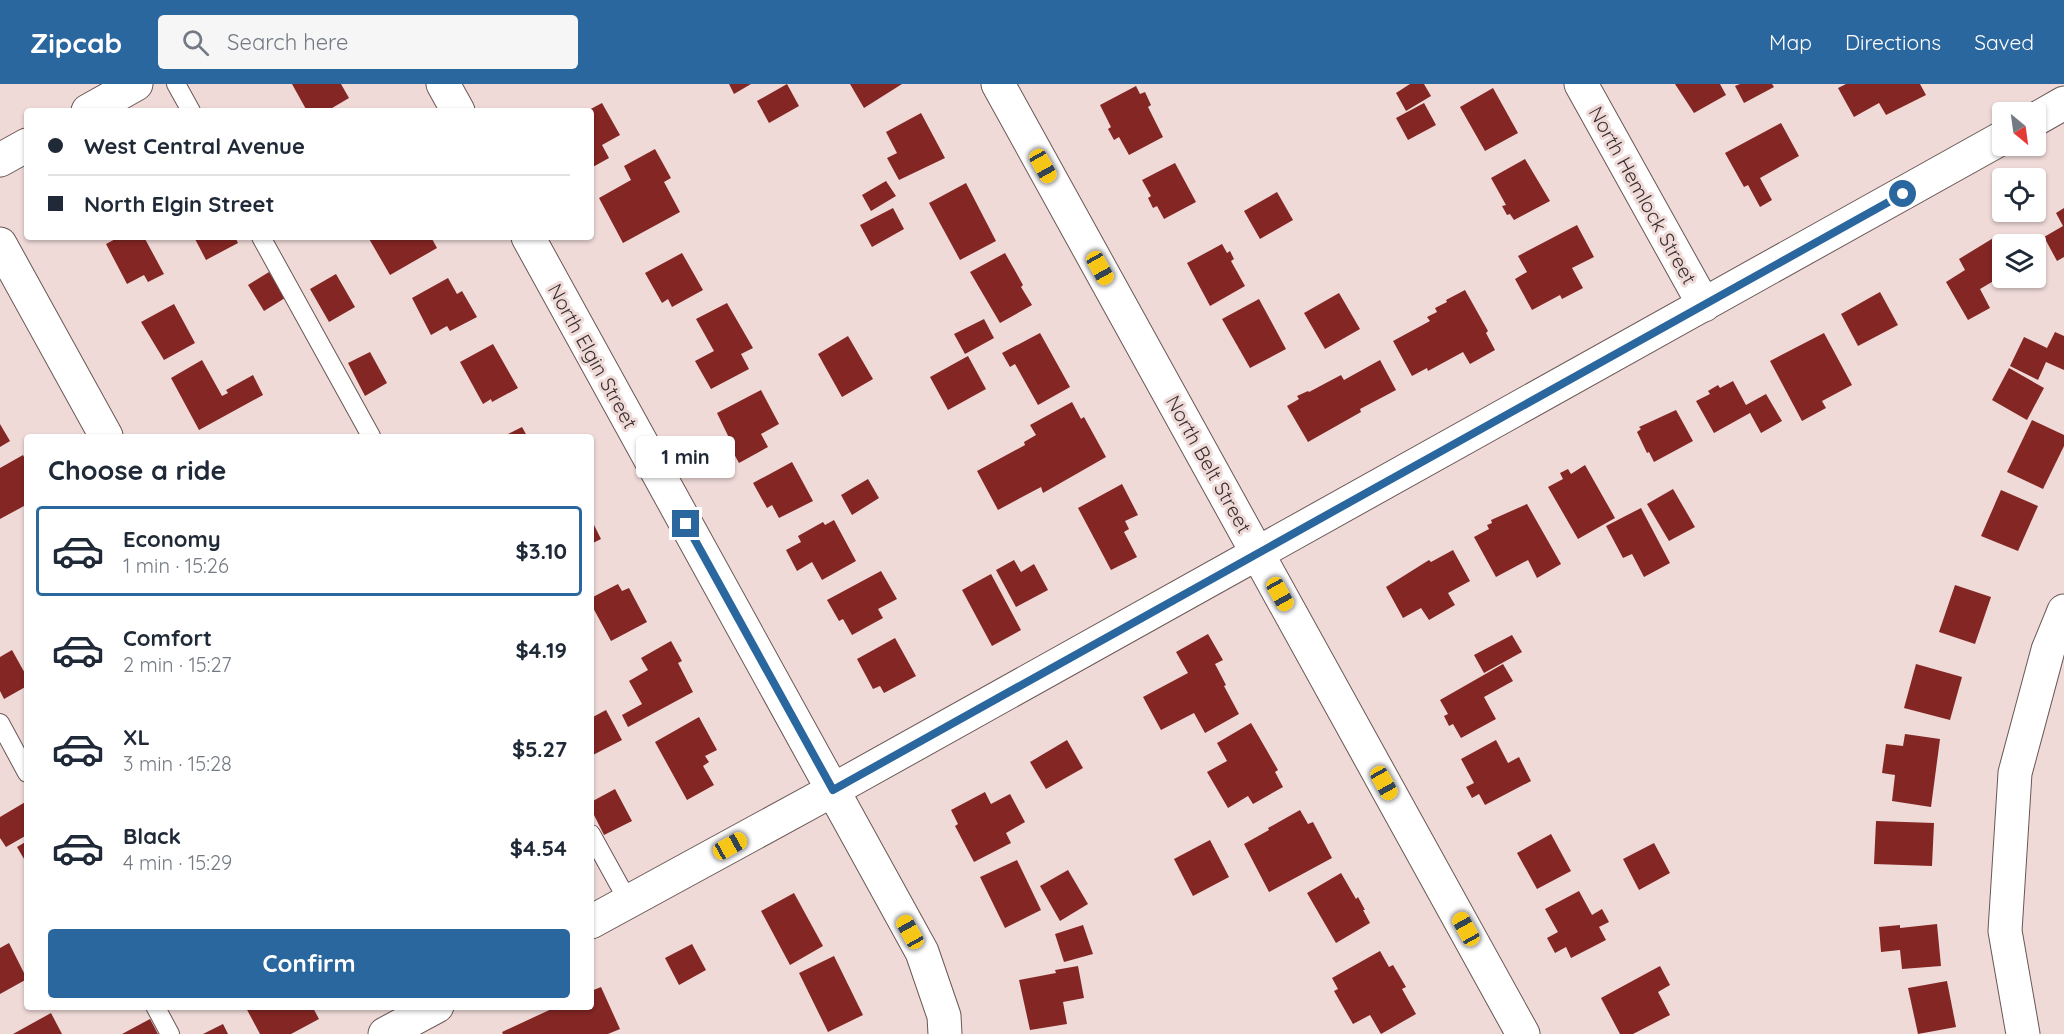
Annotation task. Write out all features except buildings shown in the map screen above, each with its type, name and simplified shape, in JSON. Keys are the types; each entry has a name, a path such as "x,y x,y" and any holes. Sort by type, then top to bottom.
{"street":[{"path":"93,108 136,84"},
{"path":"443,84 456,108"},
{"name":"North Belt Street","path":"998,84 1523,1034"},
{"name":"North Hemlock Street","path":"1581,84 1704,305"},
{"path":"2046,113 2064,103"},
{"path":"594,920 833,790 1992,144"},
{"path":"0,160 24,147"},
{"name":"North Elgin Street","path":"530,240 922,952 944,1016 945,1034"},
{"path":"0,244 105,434"},
{"path":"2023,1034 2005,931 2015,773 2048,650 2064,611"},
{"path":"385,1034 428,1015"}],"lane":[{"path":"176,84 189,108"},
{"path":"263,240 370,434"},
{"path":"0,723 24,767"},
{"path":"594,839 628,901"},
{"path":"157,1010 171,1034"}],"route":[{"path":"686,524 833,790 1903,194"}]}
